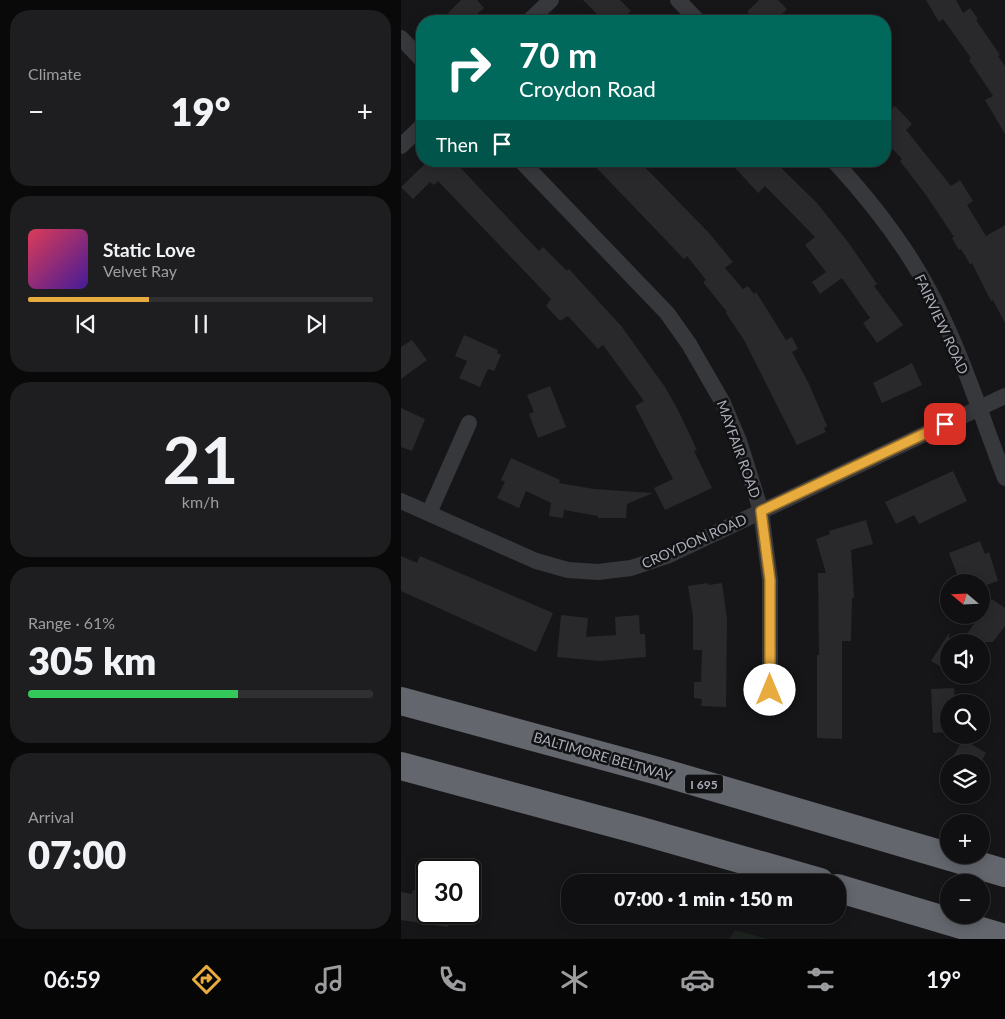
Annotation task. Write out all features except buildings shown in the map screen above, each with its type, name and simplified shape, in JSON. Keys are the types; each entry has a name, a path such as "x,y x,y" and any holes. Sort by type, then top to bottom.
{"highway":[{"name":"BALTIMORE BELTWAY","path":"401,701 761,800 1005,873"},
{"path":"401,766 791,874"},
{"path":"846,891 1005,938"}],"street":[{"path":"535,15 551,0"},
{"path":"678,0 692,15"},
{"path":"401,38 416,54"},
{"path":"401,146 416,132"},
{"name":"MAYFAIR ROAD","path":"527,167 667,313 689,344 723,402 739,441 761,511 770,580 770,690"},
{"name":"FAIRVIEW ROAD","path":"839,167 885,220 926,284 947,327 1005,478"},
{"name":"CROYDON ROAD","path":"401,500 537,561 569,570 598,572 631,568 667,556 1005,396"},
{"path":"429,513 469,423"}],"shaded area":[{"path":"735,930 768,939 729,939"}],"route":[{"path":"770,690 770,580 767,545 761,511 945,424"}]}
